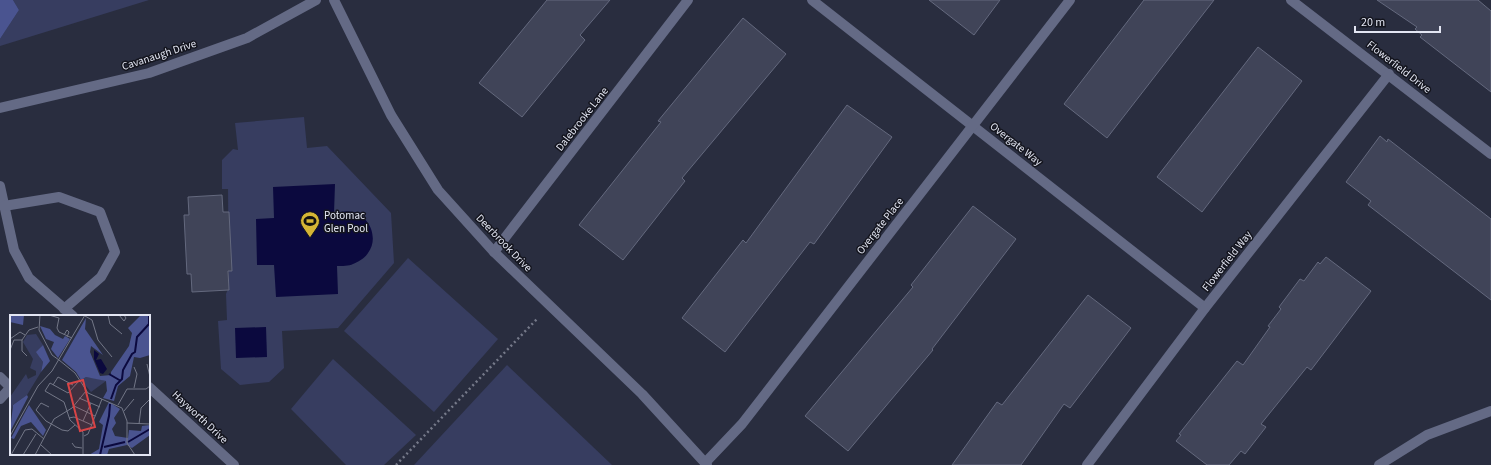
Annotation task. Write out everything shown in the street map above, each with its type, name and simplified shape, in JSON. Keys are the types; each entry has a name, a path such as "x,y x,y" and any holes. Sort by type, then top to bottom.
{"street":[{"name":"Cavanaugh Drive","path":"0,108 149,72 247,38 316,0"},
{"name":"Deerbrook Drive","path":"334,0 391,115 438,190 494,252 642,394 706,464"},
{"name":"Dalebrooke Lane","path":"494,252 688,0"},
{"name":"Overgate Way","path":"812,0 1205,308"},
{"name":"Overgate Place","path":"706,464 742,424 1070,0"},
{"name":"Flowerfield Drive","path":"1291,0 1491,154"},
{"name":"Flowerfield Way","path":"1087,465 1205,308 1389,74"},
{"path":"0,186 14,250 29,278 72,315"},
{"path":"4,206 59,197 100,212 115,252 101,277 64,309"},
{"path":"0,377 10,387"},
{"name":"Hayworth Drive","path":"150,388 234,465"},
{"path":"0,399 10,389"},
{"path":"1379,465 1427,435 1491,411"}],"path":[{"path":"396,465 550,306"}],"shaded area":[{"path":"0,0 13,0 19,10 0,39"},
{"path":"13,0 149,0 0,46 0,39 19,10"},
{"name":"Potomac Glen Pool","path":"304,117 307,148 327,146 391,213 394,263 338,328 282,331 284,368 269,382 240,385 221,369 218,321 227,320 226,294 229,286 228,189 222,189 222,160 233,149 238,150 235,123"},
{"path":"335,184 334,213 351,211 364,218 373,235 373,241 368,253 361,260 350,265 337,266 338,294 276,297 274,265 257,265 256,219 274,218 273,187"},
{"path":"408,258 498,339 434,412 344,331"},
{"path":"266,327 267,357 236,358 235,328"},
{"path":"333,359 416,435 384,465 346,465 291,409"},
{"path":"507,365 612,465 414,465"}],"building":[{"path":"547,0 610,0 580,35 585,40 522,117 479,83"},
{"path":"929,0 1000,0 974,35"},
{"path":"1144,0 1214,0 1107,138 1064,104"},
{"path":"1377,0 1478,0 1491,11 1491,92 1420,37 1422,35 1415,29 1417,27"},
{"path":"743,18 786,54 682,178 685,181 623,260 579,225 661,122 658,121"},
{"path":"1258,47 1302,81 1202,212 1157,177"},
{"path":"847,105 892,137 814,244 810,242 725,352 682,318 743,240 746,243"},
{"path":"1380,136 1387,142 1388,139 1491,219 1491,300 1368,205 1371,201 1346,182"},
{"path":"222,195 223,212 229,212 232,271 228,271 229,290 192,292 191,274 187,274 184,215 189,215 188,197"},
{"path":"973,206 1016,239 932,349 933,350 848,451 805,416 913,287 911,285"},
{"path":"1326,257 1371,291 1311,370 1307,367 1261,424 1266,427 1245,454 1241,451 1229,465 1207,465 1176,441 1181,435 1179,434 1237,361 1243,365 1270,327 1268,326 1281,309 1279,307 1300,279 1304,281 1318,262 1320,264"},
{"path":"1088,295 1131,328 1070,408 1064,404 1021,465 952,465 997,402 1002,405"}],"place":[{"name":"Potomac Glen Pool","path":"310,238"}]}
